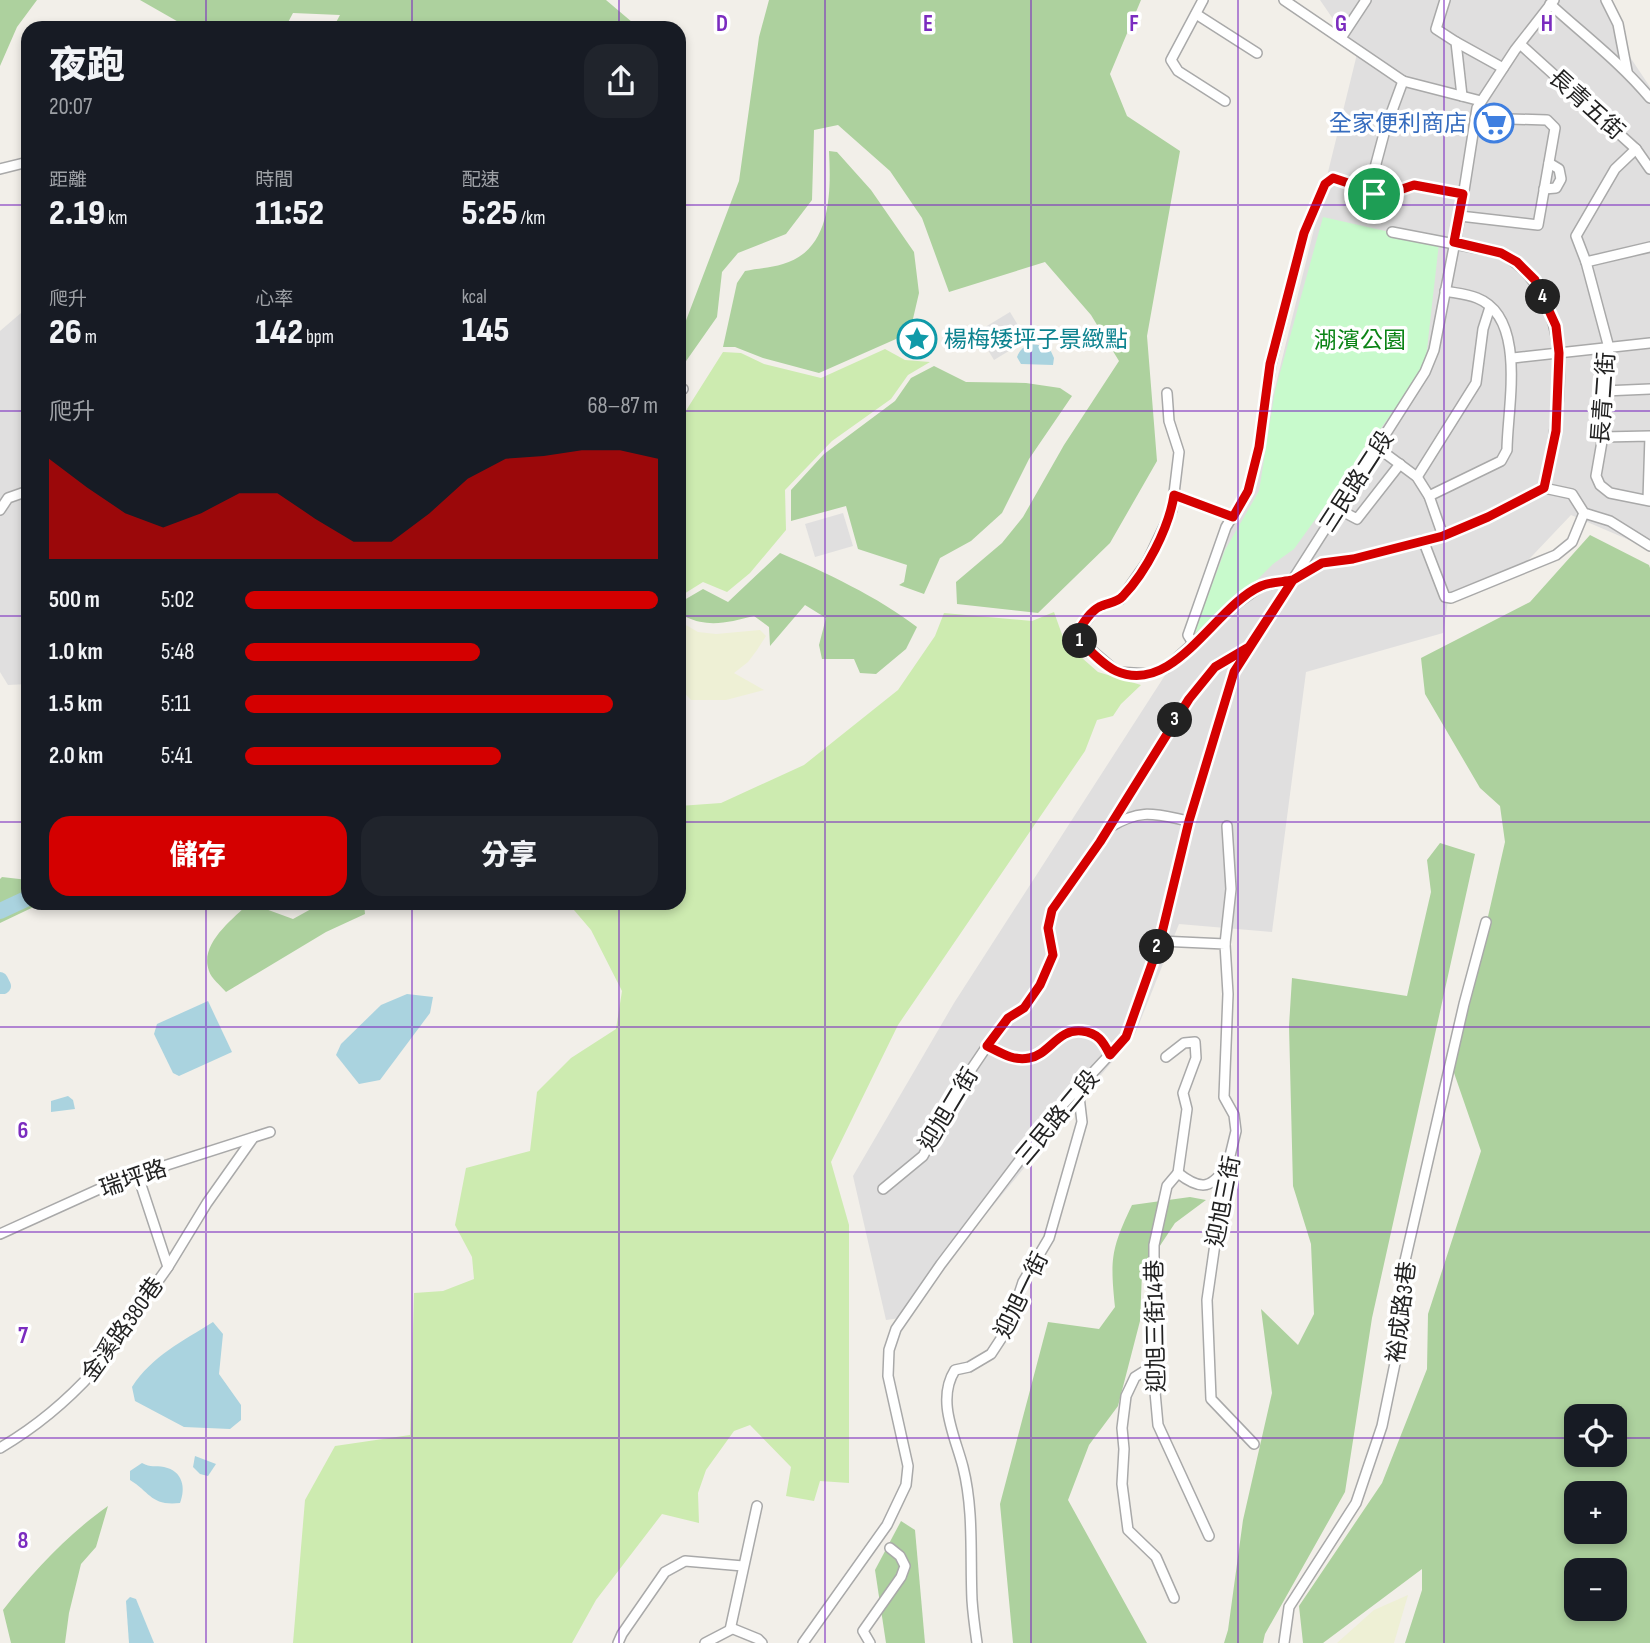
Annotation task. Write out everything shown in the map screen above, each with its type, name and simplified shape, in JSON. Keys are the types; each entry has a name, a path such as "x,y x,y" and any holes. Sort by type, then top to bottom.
{"street":[{"path":"1203,0 1171,60 1178,71 1225,101"},
{"path":"1284,0 1404,81 1482,101"},
{"path":"1341,38 1366,0"},
{"path":"1445,0 1436,29 1503,68"},
{"path":"1606,0 1618,24 1627,71"},
{"path":"1552,2 1596,46 1627,71 1650,98"},
{"name":"三民路二段","path":"803,1643 887,1525 906,1485 908,1465 888,1376 889,1350 896,1329 941,1264 1057,1111 1126,1037 1160,941 1189,821 1234,672 1425,372 1434,350 1460,216 1477,108 1552,2"},
{"path":"1196,14 1257,52"},
{"path":"1456,42 1462,96"},
{"name":"長青五街","path":"1520,44 1636,149 1650,169"},
{"path":"1369,190 1385,130 1404,81"},
{"path":"1460,216 1538,225 1555,128 1547,120 1475,118"},
{"name":"長青二街","path":"1636,149 1615,169 1576,236 1586,262 1609,348 1603,437 1596,476 1600,485 1609,493 1649,500"},
{"path":"1544,189 1556,188 1561,179 1559,169 1549,163"},
{"path":"0,170 21,164"},
{"path":"1194,643 1188,635 1226,527 1248,491 1259,447 1270,364 1304,233 1325,184 1333,178 1382,196 1414,185 1463,194"},
{"path":"1392,232 1501,253 1517,262 1535,280 1556,326 1559,353 1556,431 1544,488"},
{"path":"1586,262 1650,247"},
{"path":"1429,496 1501,461 1507,450 1513,358 1505,328 1490,307 1478,298 1445,290"},
{"path":"1417,477 1476,383 1483,329 1490,307"},
{"path":"1513,358 1650,343"},
{"path":"1604,391 1650,389"},
{"path":"1167,393 1169,421 1179,452 1172,510 1147,562 1122,599 1096,608 1075,636 1117,671 1150,674 1166,668 1240,601 1261,586 1293,580 1322,563 1353,559 1443,536 1488,517 1544,488 1572,494 1584,513 1610,521 1650,545"},
{"path":"1603,437 1650,436 1649,500"},
{"path":"1378,448 1417,477 1429,496 1443,536"},
{"path":"1338,509 1357,519 1400,464"},
{"path":"0,510 8,498 21,493"},
{"path":"1174,495 1233,517"},
{"path":"1423,540 1445,597 1451,598 1556,555 1572,542 1584,513"},
{"name":"迎旭二街","path":"883,1189 923,1156 960,1086 987,1046 1008,1018 1024,1008 1040,985 1053,955 1048,928 1052,910 1109,828 1189,699 1215,667 1249,647"},
{"path":"1109,828 1129,816 1149,814 1189,821"},
{"name":"迎旭三街","path":"1227,826 1231,889 1225,944 1228,993 1224,1097 1234,1115 1236,1131 1228,1164 1230,1182 1218,1223 1207,1300 1211,1399 1254,1444"},
{"name":"裕成路3巷","path":"1284,1643 1289,1607 1356,1503 1382,1426 1399,1345 1401,1278 1464,1004 1486,922"},
{"path":"1160,941 1225,944"},
{"path":"987,1046 1015,1060 1033,1058 1062,1035 1076,1031 1090,1032 1101,1038 1110,1055"},
{"path":"1166,1057 1184,1043 1195,1042 1196,1058 1183,1093 1187,1109 1178,1173 1192,1184 1208,1186 1218,1180 1228,1164"},
{"name":"迎旭一街","path":"977,1643 972,1602 971,1505 948,1415 948,1380 955,1370 970,1367 991,1354 1008,1328 1023,1282 1049,1238 1082,1122 1078,1088"},
{"name":"瑞坪路","path":"0,1234 117,1181 270,1132"},
{"path":"168,1267 207,1203 253,1138"},
{"name":"迎旭三街14巷","path":"1178,1173 1167,1186 1154,1245 1154,1365 1158,1425 1209,1536"},
{"name":"金溪路380巷","path":"0,1448 29,1431 82,1385 168,1267 138,1176"},
{"path":"1154,1365 1135,1377 1126,1396 1122,1428 1125,1449 1122,1484 1128,1530 1156,1557 1174,1598"},
{"path":"705,1643 731,1628 757,1506"},
{"path":"870,1643 863,1631 901,1577 905,1566 900,1556 890,1548"},
{"path":"618,1643 665,1572 685,1561 743,1566"},
{"path":"731,1628 762,1643"}],"shaded area":[{"path":"1320,0 1601,0 1618,39 1650,87 1650,549 1571,515 1517,572 1449,594 1443,633 1306,672 1272,932 1179,924 1135,1034 900,1318 886,1320 853,1176 954,1003 1198,624 1260,449 1357,54"},
{"path":"1010,312 1027,340 994,360 977,332"},
{"path":"21,313 21,684 8,685 0,672 0,331"},
{"path":"843,513 853,546 815,557 805,524"}],"green space":[{"path":"0,0 37,0 17,27 0,66"},
{"path":"140,0 606,0 631,21 337,21 340,15 293,13 289,21 177,21"},
{"path":"769,0 1141,0 1110,74 1127,116 1180,151 1147,336 1157,461 1110,543 1038,613 957,604 956,582 1002,543 1023,517 1064,445 1119,361 1091,315 1045,262 949,292 922,218 890,171 838,125 814,130 812,200 786,234 738,253 722,272 717,317 686,361 686,321 739,181 759,37"},
{"path":"829,151 837,152 871,190 914,252 919,293 912,323 896,339 819,373 763,358 735,347 723,347 737,283 745,271 783,264 799,257 820,233 830,184"},
{"name":"湖濱公園","path":"1323,217 1439,243 1425,367 1294,549 1273,564 1233,604 1192,637 1225,550 1259,491 1275,391"},
{"path":"885,349 905,360 930,362 908,375 891,399 832,441 785,490 786,530 750,573 727,592 703,582 686,593 687,409 723,352 741,353 764,364 821,378"},
{"path":"934,366 966,382 1026,383 1060,388 1072,396 1029,459 1002,513 971,541 940,558 924,594 899,585 904,582 907,565 858,549 846,506 791,521 791,490 824,454 895,401 911,378"},
{"path":"1590,535 1649,565 1650,1643 1405,1643 1422,1590 1422,1569 1323,1643 1303,1643 1299,1606 1382,1483 1427,1369 1428,1314 1481,1151 1453,1070 1505,842 1500,806 1480,788 1425,694 1421,658 1530,602"},
{"path":"780,553 851,586 917,627 906,649 876,674 860,673 854,659 822,659 819,645 826,618 805,605 770,646 769,627 754,616 711,623 686,617 686,599 703,589 728,602"},
{"path":"1054,612 1065,643 1098,672 1141,685 1121,704 1113,716 1097,720 1085,751 898,1025 831,1162 849,1225 849,1483 820,1481 814,1501 786,1496 791,1467 750,1425 734,1431 706,1470 698,1493 699,1523 662,1514 596,1600 572,1643 293,1643 305,1500 335,1446 410,1435 414,1293 443,1291 474,1279 472,1257 455,1225 466,1168 530,1151 537,1092 571,1058 616,1029 622,991 591,930 574,910 686,910 686,806 721,803 804,765 898,690 935,636 944,613 1032,621"},
{"path":"686,625 698,632 716,634 760,630 766,636 748,662 734,673 764,690 726,700 691,700 686,695"},
{"path":"1440,843 1475,854 1372,1318 1345,1492 1265,1634 1263,1643 1224,1643 1243,1520 1272,1393 1261,1309 1298,1345 1314,1314 1311,1244 1293,1186 1289,1026 1292,978 1407,996 1431,892 1427,860"},
{"path":"0,879 21,879 21,910 27,910 0,923"},
{"path":"242,910 268,910 293,919 309,910 365,910 365,914 326,932 226,992 210,974 207,961 213,942"},
{"path":"1190,1197 1206,1200 1175,1223 1142,1273 1140,1321 1118,1406 1089,1445 1068,1500 1147,1643 1013,1643 1000,1504 1048,1322 1099,1329 1115,1307 1114,1254 1132,1205"},
{"path":"108,1506 96,1547 81,1564 65,1643 11,1643 3,1610 52,1554"},
{"path":"901,1521 915,1530 925,1643 886,1643 875,1570"},
{"path":"1408,1595 1394,1643 1337,1643 1374,1610"}],"water":[{"path":"1033,344 1049,347 1054,358 1053,365 1021,364 1017,357 1020,352"},
{"path":"407,994 433,997 430,1013 380,1080 359,1084 336,1055 341,1044 381,1005"},
{"path":"208,1001 232,1052 179,1076 173,1073 154,1034 157,1024"},
{"path":"68,1096 73,1100 75,1109 51,1112 51,1101"},
{"path":"213,1322 223,1334 219,1374 241,1405 241,1420 230,1429 184,1427 135,1401 132,1387 149,1366"},
{"path":"195,1456 216,1464 208,1476 200,1474 193,1467"},
{"path":"142,1463 170,1469 179,1476 183,1486 180,1503 152,1498 130,1480 130,1471"},
{"path":"130,1597 136,1599 154,1643 129,1643 126,1601"}],"waterway":[{"path":"0,911 21,901"},
{"path":"0,980 3,986 0,986"}],"place":[{"name":"全家便利商店","path":"1494,123"},
{"name":"楊梅矮坪子景緻點","path":"917,339"}],"route":[{"path":"1374,194 1333,178 1325,184 1304,233 1270,364 1259,447 1248,491 1233,517 1174,495 1172,510 1162,534 1122,599 1096,608 1075,636 1117,671 1150,674 1166,668 1240,601 1261,586 1293,580 1234,672 1189,821 1160,941 1126,1037 1110,1055 1101,1038 1090,1032 1076,1031 1062,1035 1033,1058 1015,1060 987,1046 1008,1018 1024,1008 1040,985 1053,955 1048,928 1052,910 1100,842 1189,699 1215,667 1249,647 1293,580 1322,563 1353,559 1443,536 1488,517 1544,488 1556,431 1559,353 1556,326 1535,280 1517,262 1501,253 1454,242 1463,194 1414,185 1382,196 1374,194"}]}
